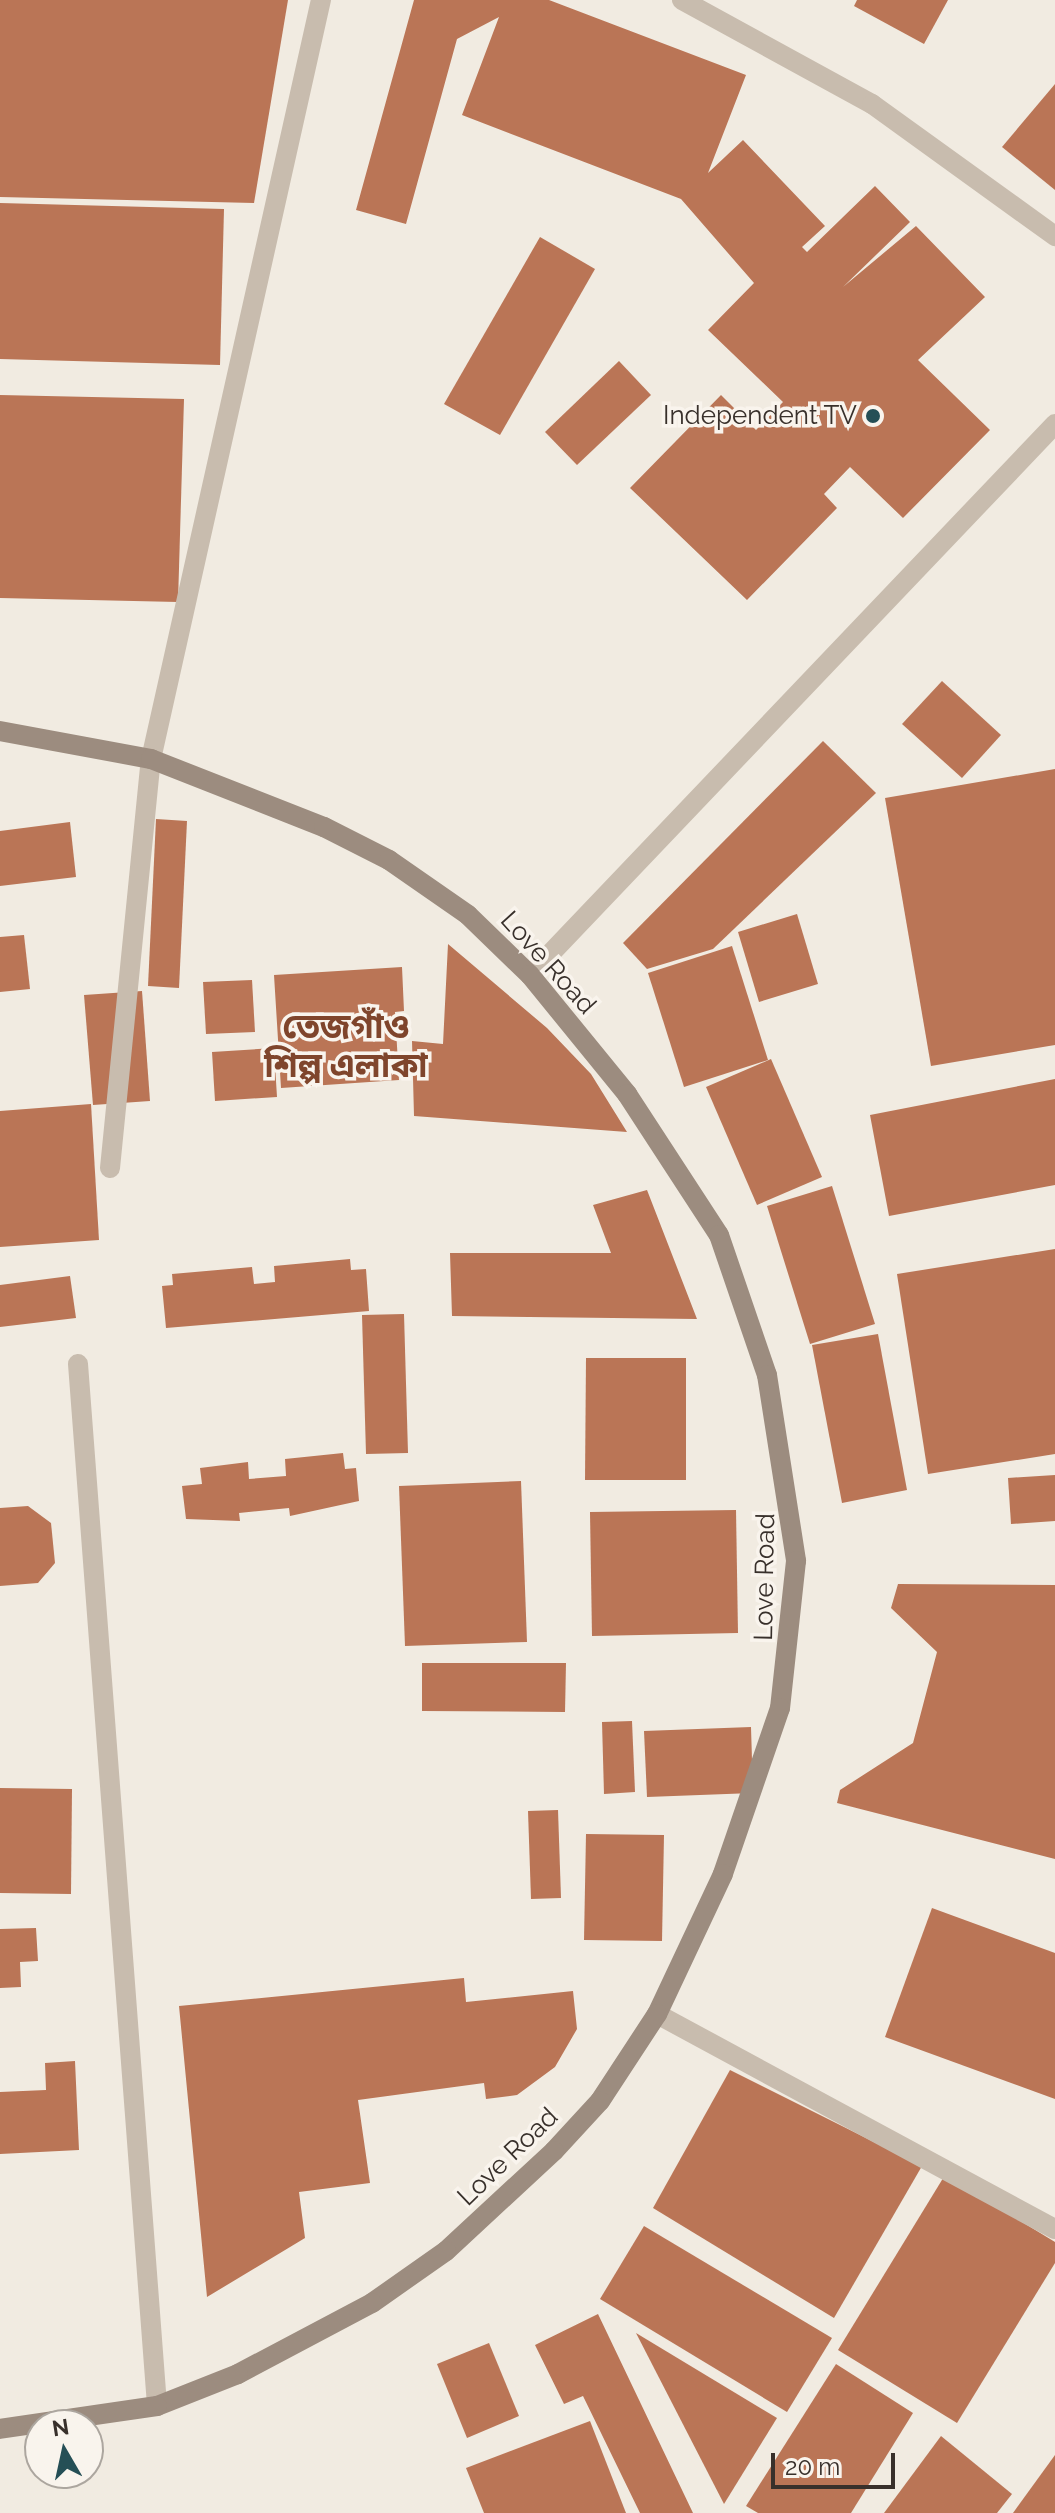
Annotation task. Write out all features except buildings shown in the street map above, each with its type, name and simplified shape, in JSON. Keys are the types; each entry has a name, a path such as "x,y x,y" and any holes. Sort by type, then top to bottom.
{"main road":[{"name":"Love Road","path":"0,731 151,759 389,860 468,915 530,975 627,1094 719,1235 767,1375 796,1528 792,1643 763,1771 657,2014 600,2101 509,2198 446,2251 372,2303 238,2374 157,2406 0,2429"}],"street":[{"path":"110,1168 151,759 321,0"},
{"path":"682,0 872,104 1055,236"},
{"path":"530,975 1055,424"},
{"path":"78,1364 157,2406"},
{"path":"657,2014 1055,2229"}],"place":[{"name":"Independent TV","path":"873,416"}],"district":[{"name":"তেজগাঁও শিল্প এলাকা","path":"346,1046"}]}
